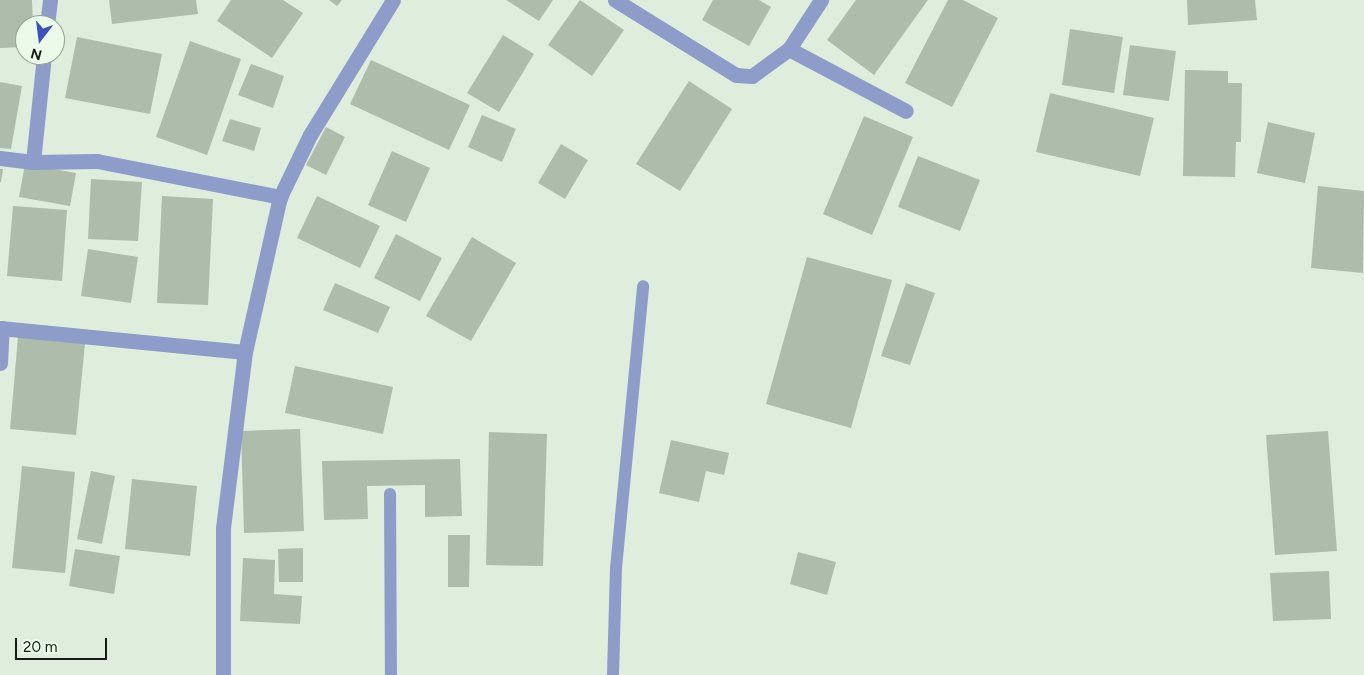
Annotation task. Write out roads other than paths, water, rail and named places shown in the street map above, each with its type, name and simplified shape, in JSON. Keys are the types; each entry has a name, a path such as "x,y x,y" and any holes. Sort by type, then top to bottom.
{"street":[{"path":"48,15 50,0"},
{"path":"222,675 224,528 245,352 280,197 310,135 393,0"},
{"path":"615,0 736,75 752,76 789,49 821,0"},
{"path":"789,49 906,111"},
{"path":"33,162 43,65"},
{"path":"0,158 33,162 97,162 280,197"},
{"path":"0,363 1,328 245,352"}],"lane":[{"path":"613,675 616,568 644,286"},
{"path":"390,494 391,675"}]}
